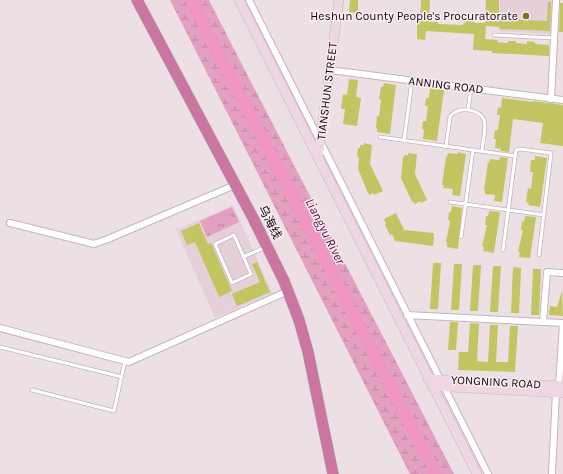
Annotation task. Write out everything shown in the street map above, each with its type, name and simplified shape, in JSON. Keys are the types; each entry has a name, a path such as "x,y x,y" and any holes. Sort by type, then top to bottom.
{"highway":[{"name":"乌海线","path":"137,0 267,246 288,291 308,352 333,474"}],"main road":[{"path":"239,0 477,474"},
{"name":"TIANSHUN STREET","path":"318,158 339,0"},
{"name":"YONGNING ROAD","path":"430,382 560,389"}],"street":[{"path":"249,0 488,474"},
{"path":"551,99 556,0"},
{"name":"ANNING ROAD","path":"330,70 563,100"},
{"path":"10,223 94,244 235,185"},
{"path":"543,322 547,272 563,273"},
{"path":"0,328 125,361 133,361 288,291"},
{"path":"407,315 563,323 560,389 552,474"}],"lane":[{"path":"494,36 554,38"},
{"path":"404,141 411,88"},
{"path":"468,110 471,88"},
{"path":"446,146 451,115 456,111 468,110 474,111 484,119 485,123 482,151"},
{"path":"380,137 516,156"},
{"path":"504,250 516,150 520,149 551,153 539,255"},
{"path":"461,237 473,150"},
{"path":"450,202 544,215"},
{"path":"234,235 243,257 251,274 232,283 215,244 234,235"},
{"path":"243,257 267,246"},
{"path":"0,347 122,377"},
{"path":"32,390 114,411 125,361"}],"shaded area":[{"name":"Heshun County People's Procuratorate","path":"500,0 552,0 551,34 499,31"},
{"path":"233,205 272,293 215,318 176,230"}],"green space":[{"path":"170,0 209,0 454,474 410,474"},
{"path":"232,207 239,222 207,237 200,221"}],"building":[{"path":"350,0 358,0 358,13 349,12"},
{"path":"421,0 430,0 429,22 462,25 471,18 475,23 485,23 486,0 499,0 499,19 547,21 548,2 551,2 550,31 499,29 500,27 486,26 485,39 498,40 497,42 508,43 508,41 516,41 516,43 527,44 527,41 535,42 535,44 549,45 549,56 492,53 492,51 473,50 474,34 426,31 425,40 417,39 417,21 420,21"},
{"path":"560,3 563,3 563,32 559,32"},
{"path":"349,79 358,80 356,97 361,98 357,126 343,124 345,109 341,109 343,94 347,95"},
{"path":"384,83 396,85 390,134 377,132 376,128 381,100 379,99 381,87 383,87"},
{"path":"430,88 444,90 437,141 423,139 423,121 426,121 428,106 425,106 426,98 429,98"},
{"path":"502,98 563,105 563,146 540,143 543,123 513,119 509,152 501,151 501,149 495,148 495,130 498,130 500,115 497,115 498,107 501,108"},
{"path":"364,143 372,145 370,164 383,191 374,195 373,193 370,195 368,193 358,169 358,148 360,148 360,145 364,145"},
{"path":"458,152 466,154 460,196 452,195 453,189 443,188 444,185 442,185 446,157 448,153 458,154"},
{"path":"408,153 417,154 415,174 427,200 421,203 421,201 415,204 413,201 412,202 401,178 403,157 408,155"},
{"path":"535,156 547,158 540,207 528,205 529,203 526,202 528,188 531,189 533,172 530,172 531,160 535,160"},
{"path":"500,157 508,158 502,202 494,201 495,195 485,194 484,190 488,162 489,163 490,159 499,160"},
{"path":"452,206 462,208 458,249 447,247 446,242 450,221 448,220 449,212 451,212"},
{"path":"489,211 500,212 494,253 483,251 484,247 482,246 487,225 485,225 486,216 488,216"},
{"path":"396,213 404,230 434,233 433,246 395,241 385,225 384,219"},
{"path":"525,216 536,217 530,258 519,257 520,252 518,252 523,230 521,230 522,221 524,222"},
{"path":"199,223 208,244 211,243 232,291 219,297 195,242 187,245 181,231"},
{"path":"257,262 270,292 237,306 232,294 260,282 252,264"},
{"path":"433,263 441,263 438,309 430,309"},
{"path":"454,264 462,264 459,310 451,310"},
{"path":"473,265 481,265 478,311 470,311"},
{"path":"493,266 501,266 498,312 490,312"},
{"path":"513,267 521,268 519,313 511,313"},
{"path":"533,269 541,269 539,315 531,315"},
{"path":"562,291 563,316 549,315 550,306 557,307"},
{"path":"450,322 458,322 456,350 448,350"},
{"path":"470,323 479,324 477,361 488,362 490,325 498,325 496,362 508,362 510,326 518,326 515,372 458,370 459,352 468,352"}],"waterway":[{"name":"Liangyu River","path":"191,0 436,474"}],"place":[{"name":"Heshun County People's Procuratorate","path":"526,16"}]}
